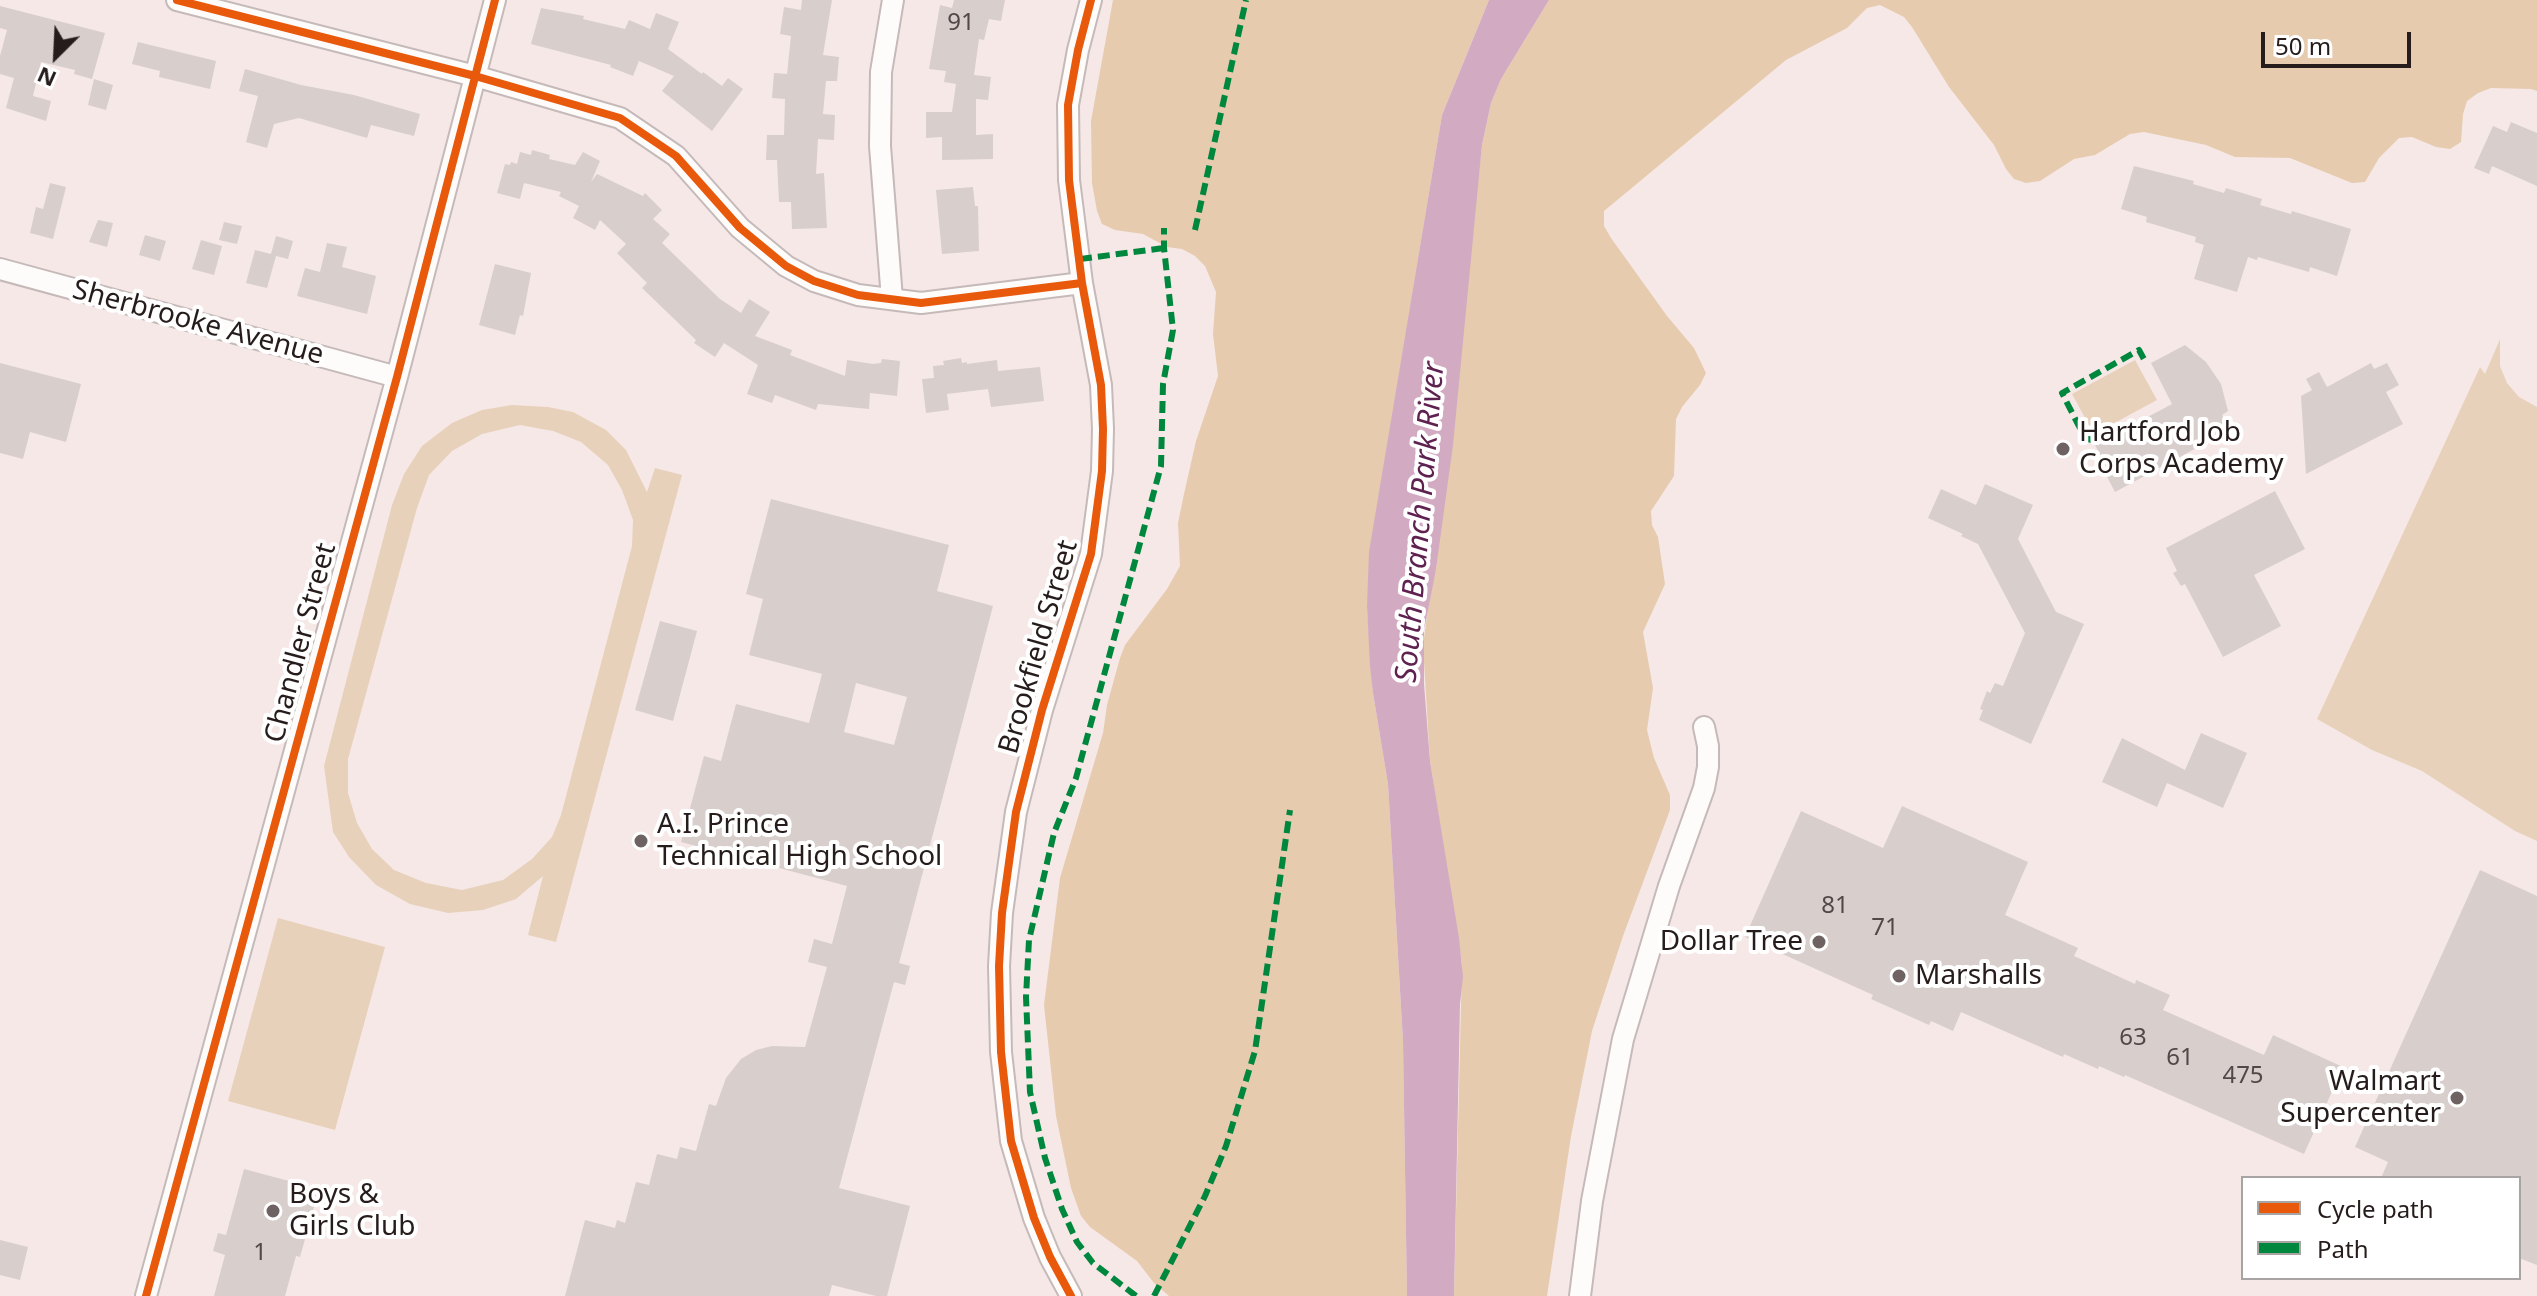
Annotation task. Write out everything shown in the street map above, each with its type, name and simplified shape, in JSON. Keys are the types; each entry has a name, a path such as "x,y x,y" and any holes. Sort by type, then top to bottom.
{"street":[{"path":"177,0 475,76 620,118 676,156 740,228 786,266 814,281 858,295 921,303 1082,283"},
{"name":"Chandler Street","path":"146,1296 397,377 495,0"},
{"path":"892,299 880,146 881,72 893,0"},
{"name":"Brookfield Street","path":"1071,1296 1034,1218 1011,1141 1004,1100 998,1009 1002,913 1016,812 1042,710 1091,554 1098,512 1103,443 1101,385 1082,283 1069,180 1068,105 1091,0"},
{"name":"Sherbrooke Avenue","path":"0,269 397,377"},
{"path":"1580,1296 1594,1188 1623,1039 1669,886 1704,788 1708,746 1704,727"}],"shaded area":[{"path":"1113,0 1489,0 1442,115 1387,447 1367,606 1373,693 1388,784 1403,1041 1407,1296 1169,1296 1137,1261 1090,1227 1081,1216 1071,1188 1056,1116 1044,1005 1060,878 1103,733 1107,705 1125,645 1167,589 1180,566 1178,523 1196,441 1218,376 1213,334 1216,292 1205,266 1182,249 1167,247 1143,234 1115,230 1102,224 1097,211 1092,183 1091,121"},
{"path":"1549,0 2537,0 2537,91 2491,88 2478,93 2467,101 2461,142 2450,149 2412,137 2399,138 2379,158 2365,182 2352,183 2290,158 2235,157 2206,145 2144,132 2130,134 2095,155 2074,159 2040,181 2026,183 2014,179 2006,169 1994,145 1949,87 1904,17 1880,5 1867,8 1847,28 1786,60 1604,211 1604,226 1611,238 1694,348 1706,373 1676,419 1674,476 1651,511 1665,584 1643,632 1653,688 1647,730 1654,758 1670,795 1670,810 1592,1031 1571,1136 1547,1296 1454,1296 1462,964 1430,761 1423,645 1436,569 1482,145 1491,103 1501,79"},
{"path":"2500,339 2500,366 2507,383 2519,397 2537,407 2537,841 2515,831 2422,771 2372,750 2317,719 2480,367 2485,374"},
{"path":"2135,360 2157,400 2094,434 2072,394"},
{"path":"512,405 573,412 606,430 626,450 647,492 655,468 682,475 556,942 528,935 543,876 516,899 483,910 448,913 410,904 376,885 349,857 333,832 324,766 392,505 404,474 422,446 452,423 482,410","holes":["520,425 553,431 581,442 608,465 622,490 633,520 632,546 561,815 552,837 532,859 503,880 462,890 426,883 394,870 372,849 357,823 348,793 348,759 417,508 429,475 452,451 482,434"]},
{"path":"278,918 385,947 335,1130 228,1101"}],"water":[{"name":"South Branch Park River","path":"1489,0 1549,0 1501,79 1491,103 1482,145 1453,445 1424,631 1424,684 1430,761 1463,977 1454,1296 1407,1296 1403,1041 1388,784 1370,666 1367,606 1369,552 1442,115"}],"building":[{"path":"802,0 832,0 823,55 839,57 837,81 826,81 823,114 835,115 834,140 818,139 816,174 824,173 827,228 792,229 791,202 779,202 777,160 766,160 767,135 784,135 785,99 772,98 774,73 787,74 791,36 780,34 784,7 801,10"},
{"path":"954,0 1005,0 1001,21 989,19 984,40 979,39 974,75 991,77 988,100 976,99 976,135 993,134 993,159 942,160 942,137 926,138 926,112 952,112 956,84 944,82 946,71 929,69 940,5 952,8"},
{"path":"0,6 105,33 92,79 74,74 75,70 41,62 33,96 51,101 46,121 6,108 14,78 0,74 0,56 7,30 0,28"},
{"path":"541,8 584,16 583,19 625,29 629,20 650,29 656,13 679,22 668,49 722,86 728,78 743,89 712,131 662,91 674,76 639,61 633,76 611,65 531,44"},
{"path":"138,42 216,61 210,89 159,77 160,71 132,64"},
{"path":"245,69 420,114 414,136 371,125 367,138 299,118 274,124 267,148 246,142 258,96 239,91"},
{"path":"94,79 113,85 106,110 88,105"},
{"path":"2511,122 2537,133 2537,186 2492,166 2489,174 2474,168 2493,126 2507,132"},
{"path":"532,150 550,155 549,159 575,165 583,152 600,161 591,182 597,174 643,196 645,193 662,210 653,219 670,234 662,243 720,299 741,313 749,299 770,312 755,336 792,350 790,355 845,376 847,360 873,364 881,363 882,359 900,361 897,396 870,393 869,409 818,404 816,410 775,395 772,403 747,394 758,365 724,343 715,357 694,343 696,340 642,288 647,283 617,253 626,244 600,220 595,230 573,218 579,206 559,196 561,192 524,183 520,199 497,193 505,164 517,164 520,152 531,155"},
{"path":"2134,166 2194,181 2193,184 2224,193 2226,188 2262,199 2260,205 2351,229 2337,276 2310,267 2309,272 2248,257 2237,292 2194,279 2204,245 2195,242 2196,237 2146,222 2147,217 2121,209"},
{"path":"50,183 66,187 53,239 30,233 36,207 43,209"},
{"path":"973,187 975,206 978,206 979,251 942,254 936,190"},
{"path":"98,220 113,223 107,247 89,242"},
{"path":"224,222 242,226 237,244 219,240"},
{"path":"145,235 166,241 160,261 139,255"},
{"path":"276,236 293,241 288,259 276,256 267,288 246,283 255,250 271,254"},
{"path":"201,240 222,246 214,275 192,269"},
{"path":"327,243 347,247 342,267 376,276 367,314 297,296 305,268 320,272"},
{"path":"495,264 531,273 523,316 520,315 515,335 479,325"},
{"path":"2185,345 2206,362 2221,384 2228,411 2222,415 2232,434 2215,443 2213,439 2115,492 2095,445 2172,404 2151,363"},
{"path":"961,358 962,363 967,364 997,360 998,371 1040,367 1044,401 991,407 988,389 947,394 949,410 926,413 922,379 934,378 933,366"},
{"path":"0,363 81,384 66,442 30,432 23,459 0,453"},
{"path":"2371,363 2374,369 2387,363 2399,385 2386,392 2403,424 2306,474 2301,396 2312,390 2306,379 2319,372 2327,387"},
{"path":"1985,484 2033,505 2018,539 2056,612 2084,624 2031,744 1979,720 1987,691 1990,693 1995,683 2003,686 2025,633 1978,544 1928,518 1941,489 1976,505"},
{"path":"2275,491 2305,549 2254,575 2281,626 2223,657 2185,584 2181,586 2173,573 2177,571 2166,548"},
{"path":"771,499 949,545 937,591 993,606 899,963 910,966 905,985 894,982 839,1188 910,1206 887,1296 832,1285 829,1296 565,1296 585,1220 615,1228 617,1220 625,1223 636,1182 649,1185 657,1154 677,1159 680,1147 696,1151 709,1104 716,1106 726,1078 741,1059 756,1050 772,1046 805,1047 827,967 808,962 814,939 832,944 847,886 681,842 704,756 721,761 736,704 809,723 822,674 749,655 763,599 746,594","holes":["856,683 907,697 894,745 844,732"]},
{"path":"660,621 697,631 673,721 635,710"},
{"path":"2201,733 2247,753 2223,808 2167,783 2157,807 2102,782 2122,738 2185,770"},
{"path":"1902,806 2028,862 2005,915 2078,948 2074,956 2135,984 2136,980 2170,995 2163,1010 2264,1055 2273,1035 2343,1067 2304,1154 2125,1075 2099,1066 2098,1069 2064,1054 2063,1057 1961,1012 1953,1031 1931,1021 1929,1025 1871,999 1873,995 1745,937 1801,811 1883,848"},
{"name":"Walmart Supercenter","path":"2480,870 2537,896 2537,1265 2521,1259 2521,1176 2382,1176 2388,1162 2355,1147"},
{"name":"Boys & Girls Club","path":"244,1169 319,1189 300,1257 296,1256 285,1296 214,1296 225,1255 213,1251 218,1233 226,1235"},
{"path":"0,1240 28,1247 20,1280 0,1275"}],"marked path":[{"path":"1195,230 1246,0"},
{"path":"1136,1296 1093,1263 1077,1242 1062,1209 1045,1158 1030,1092 1026,997 1029,940 1054,833 1076,778 1161,466 1163,384 1173,330 1164,228"},
{"path":"1080,259 1164,248"},
{"path":"2092,440 2085,438 2062,393 2139,350 2146,363"},
{"path":"1154,1296 1205,1196 1226,1146 1255,1051 1290,810"}],"cycle path":[{"path":"177,0 475,76 620,118 676,156 740,228 786,266 814,281 858,295 921,303 1082,283"},
{"path":"146,1296 397,377 495,0"},
{"path":"1071,1296 1034,1218 1011,1141 1001,1052 999,966 1002,913 1016,812 1042,710 1091,554 1102,471 1101,385 1082,283 1069,180 1068,105 1091,0"}],"place":[{"name":"Hartford Job Corps Academy","path":"2063,449"},
{"name":"A.I. Prince Technical High School","path":"641,841"},
{"name":"Dollar Tree","path":"1819,942"},
{"name":"Marshalls","path":"1899,976"},
{"name":"Walmart Supercenter","path":"2457,1098"},
{"name":"Boys & Girls Club","path":"273,1211"}]}
